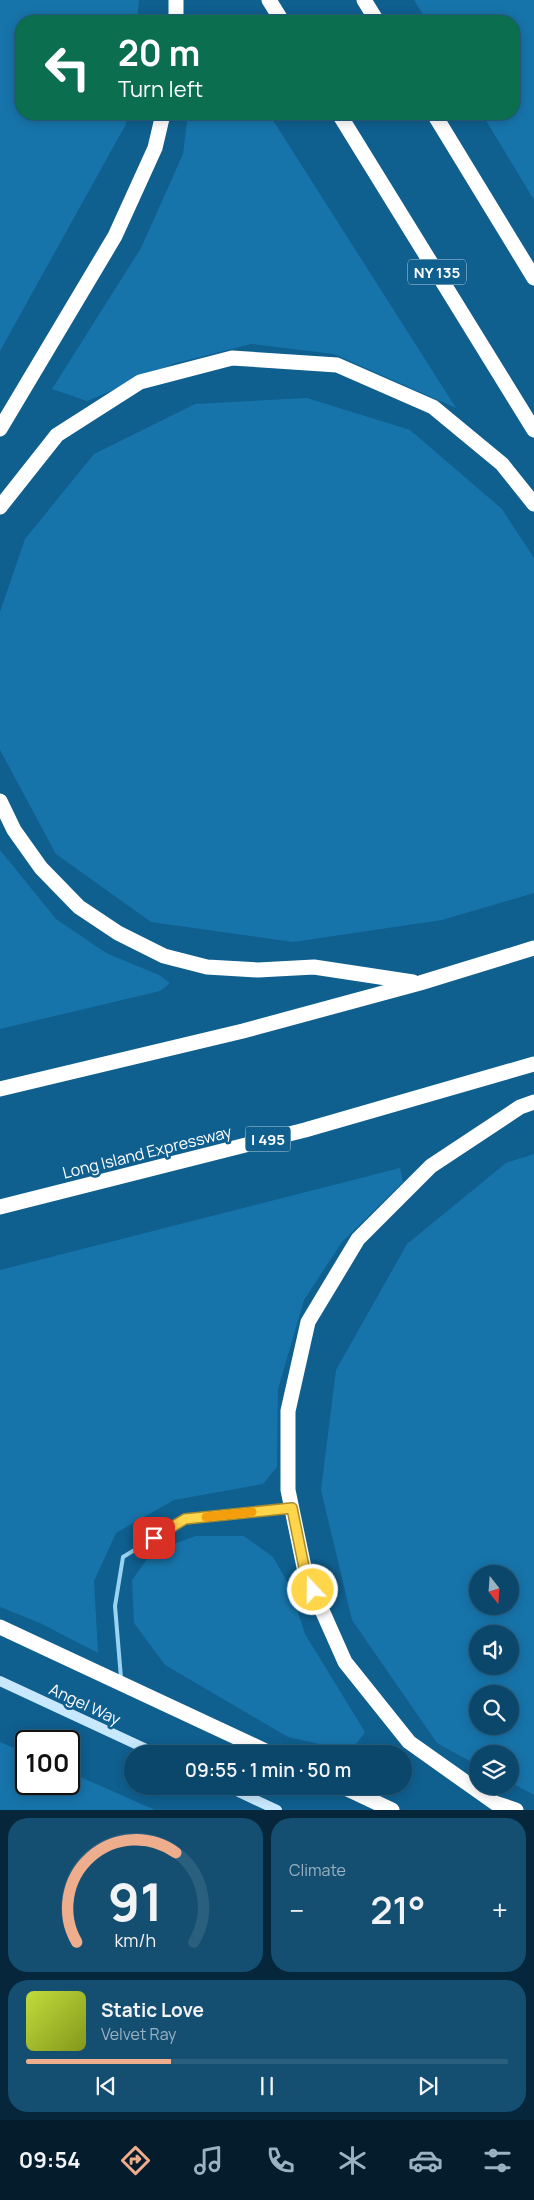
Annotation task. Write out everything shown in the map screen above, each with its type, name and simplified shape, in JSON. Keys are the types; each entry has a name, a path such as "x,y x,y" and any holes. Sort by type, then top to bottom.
{"highway":[{"path":"176,0 176,15"},
{"path":"269,0 278,15"},
{"path":"364,0 373,15"},
{"path":"0,429 115,236 155,148 162,120"},
{"name":"NY 135","path":"343,120 534,430"},
{"path":"438,120 534,278"},
{"path":"0,507 57,435 140,382 232,358 337,365 433,406 502,464 534,504"},
{"path":"0,801 14,830 41,868 79,907 118,933 164,956 206,966 258,970 314,967 420,984"},
{"path":"0,1089 243,1032 420,984 534,948"},
{"name":"Long Island Expressway","path":"0,1207 305,1130 534,1064"},
{"path":"516,1810 495,1802 409,1742 345,1662 305,1572 288,1490 288,1411 308,1322 358,1239 431,1166 520,1107 534,1102"},
{"path":"0,1627 253,1745"},
{"path":"360,1795 392,1810"}],"main road":[{"name":"Angel Way","path":"0,1681 138,1745"},
{"path":"245,1795 277,1810"}],"lane":[{"path":"122,1684 114,1606 123,1557 185,1519 292,1508"}],"shaded area":[{"path":"0,0 139,0 138,15 15,15 15,120 126,120 126,124 0,351"},
{"path":"414,0 534,0 534,200 486,120 520,120 520,15 423,15"},
{"path":"187,120 273,120 456,408 334,354 251,344 176,363 87,401 52,389 141,248 183,154"},
{"path":"307,398 410,430 502,509 534,558 534,893 442,920 293,942 151,922 56,854 0,750 0,612 25,539 94,454 195,404"},
{"path":"0,850 56,919 106,953 159,975 170,983 160,991 0,1029"},
{"path":"534,1154 534,1795 519,1787 519,1745 469,1745 469,1761 437,1743 352,1620 321,1490 336,1370 407,1244 506,1163"},
{"path":"400,1168 403,1182 342,1242 304,1300 278,1389 277,1467 263,1484 174,1500 116,1533 94,1581 98,1653 40,1623 0,1607 0,1270"},
{"path":"196,1536 244,1536 273,1557 289,1585 305,1634 365,1732 355,1745 324,1745 288,1737 165,1665 134,1623 132,1580 153,1551"},
{"path":"0,1742 15,1748 15,1795 80,1795 80,1777 155,1810 0,1810"}],"slow traffic":[{"path":"206,1517 252,1512"}],"route":[{"path":"154,1538 185,1519 292,1508 305,1572 313,1590"}]}
